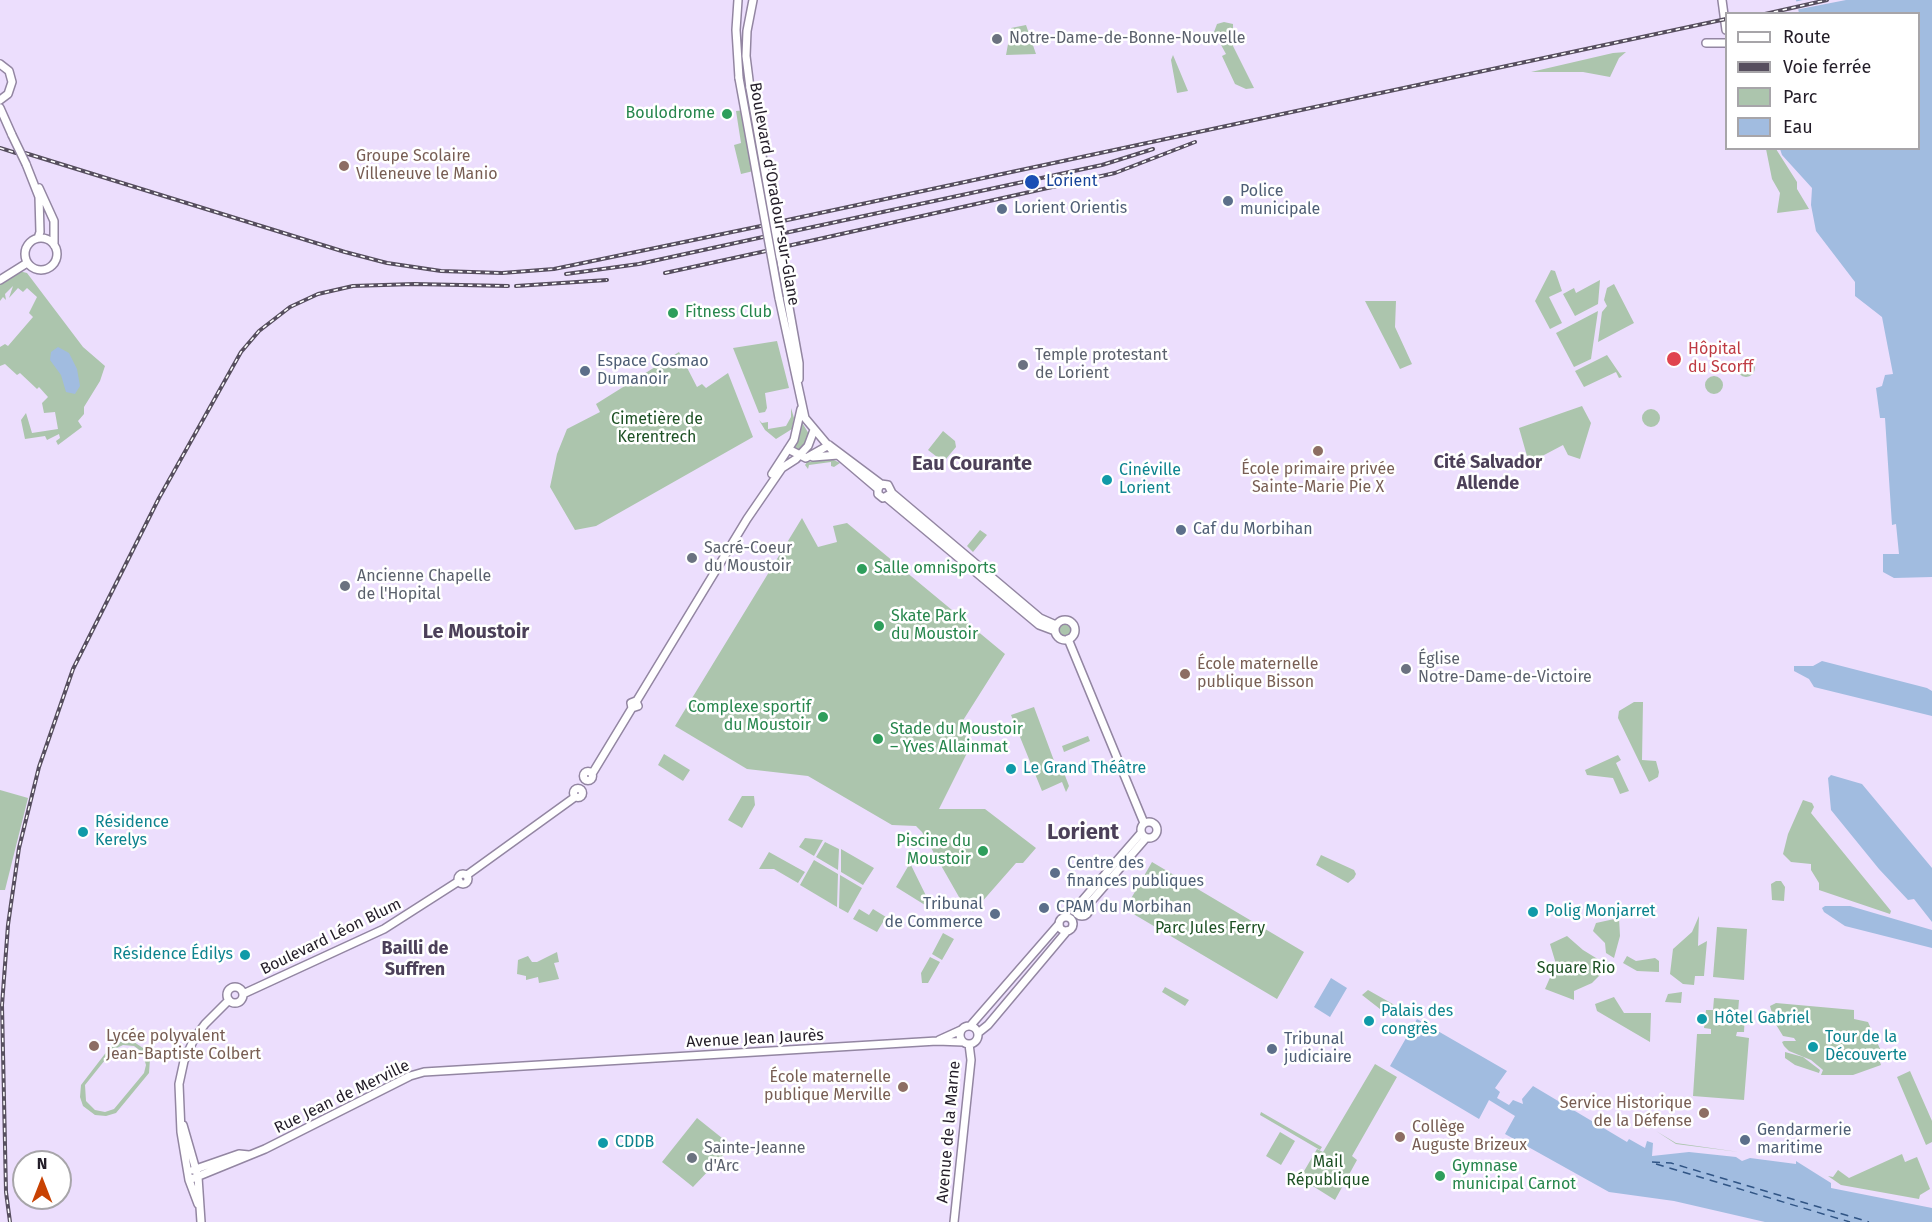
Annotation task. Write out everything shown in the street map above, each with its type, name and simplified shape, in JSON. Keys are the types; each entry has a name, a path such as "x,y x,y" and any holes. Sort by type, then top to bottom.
{"main road":[{"name":"Boulevard d'Oradour-sur-Glane","path":"738,0 736,30 739,78 795,364"},
{"name":"Boulevard d'Oradour-sur-Glane","path":"753,0 747,31 748,77 801,404 814,430 829,445"},
{"path":"1722,0 1725,28"},
{"path":"0,64 9,71 12,82 8,94 0,100"},
{"path":"0,108 54,221 54,244 57,257 51,266 37,270 27,263 25,250 30,242 38,238 45,238 54,244"},
{"path":"32,176 39,202 40,232 38,238"},
{"path":"0,280 27,263"},
{"name":"Boulevard Léon Blum","path":"243,994 384,929 459,882 460,875 467,875 577,793 601,760 766,490 798,430 801,404"},
{"name":"Boulevard Léon Blum","path":"766,490 782,468 801,457 810,443 814,430"},
{"path":"801,457 829,445"},
{"path":"829,445 838,456 880,487 890,486 890,495"},
{"path":"829,445 880,487"},
{"path":"788,449 801,457 838,456"},
{"path":"880,487 879,496 890,495 1056,628 1059,638 1068,639"},
{"path":"1056,628 1065,620 1073,624 1074,633 1068,639"},
{"path":"1068,639 1143,824 1143,836 1084,903 1074,909 1059,924 971,1025 961,1030 960,1036 966,1043 976,1041 978,1033 988,1025 1080,915 1087,913 1084,903"},
{"path":"1143,824 1152,822 1157,828 1155,835 1143,836"},
{"path":"1074,909 1080,915"},
{"path":"1066,918 1073,924"},
{"path":"1059,924 1062,930 1067,931"},
{"path":"233,987 240,988 243,994 237,1003 229,1000 227,994 233,987"},
{"path":"201,1222 198,1177 192,1170 181,1120 179,1084 184,1061 204,1024 229,1000"},
{"path":"971,1025 978,1033"},
{"name":"Avenue Jean Jaurès","path":"937,1041 961,1030"},
{"name":"Avenue Jean Jaurès","path":"575,1063 937,1041 966,1043"},
{"name":"Avenue de la Marne","path":"954,1222 971,1060 966,1043"},
{"name":"Rue Jean de Merville","path":"251,1155 410,1076 424,1072 575,1063"},
{"path":"192,1170 239,1154 251,1155"},
{"path":"189,1180 251,1155"},
{"path":"192,1170 189,1180 198,1204"}],"green space":[{"path":"1224,22 1233,24 1233,46 1254,88 1246,89 1235,84 1222,56 1226,54 1214,32 1217,24"},
{"path":"1026,25 1036,54 1006,55 1011,28"},
{"path":"1626,52 1619,58 1610,77 1583,72 1531,72 1613,53"},
{"path":"1173,55 1188,91 1177,93 1171,60"},
{"path":"756,109 770,167 741,174 734,145 741,143 736,111"},
{"path":"1766,150 1777,150 1797,182 1797,189 1809,209 1777,213 1780,193 1772,179"},
{"path":"1551,270 1555,271 1562,291 1549,297 1562,323 1550,329 1535,301"},
{"path":"19,271 27,273 83,347 105,366 100,381 84,407 84,414 78,421 82,427 58,445 56,441 60,438 59,434 47,440 45,436 25,439 21,420 26,413 32,433 58,429 55,412 44,413 42,403 48,397 39,387 37,389 20,373 17,375 5,364 0,366 0,347 5,344 8,346 33,317 29,313 37,297 27,288 23,292 18,288 9,298 13,286 5,294 6,300 3,297 0,301 0,282"},
{"path":"1600,280 1598,304 1575,316 1563,294 1574,288 1576,293"},
{"path":"1614,284 1634,323 1598,342 1602,312 1607,306 1604,300 1607,288"},
{"path":"1365,301 1396,301 1395,327 1412,364 1400,369"},
{"path":"1598,311 1591,359 1574,367 1556,333"},
{"path":"777,341 789,388 765,393 767,408 765,412 759,413 733,348"},
{"name":"Cimetière de Kerentrech","path":"679,352 697,387 702,384 706,388 728,373 753,437 596,526 575,530 550,487 557,454 567,429 600,412 596,404"},
{"path":"1607,355 1622,377 1619,378 1616,372 1584,387 1575,371"},
{"path":"1746,359 1752,362 1755,368 1752,374 1746,377 1740,374 1737,368 1740,362"},
{"path":"1714,376 1720,379 1723,385 1720,391 1714,394 1708,391 1705,385 1708,379"},
{"path":"1582,406 1591,423 1580,459 1568,455 1563,445 1529,463 1519,428"},
{"path":"791,408 794,418 792,429 776,439 765,430 759,420 762,423 768,422 768,429 786,426 791,417"},
{"path":"1651,409 1657,412 1660,418 1657,424 1651,427 1645,424 1642,418 1645,412"},
{"path":"801,421 809,434 805,445 796,451 791,447 799,434"},
{"path":"943,431 955,441 956,447 946,459 941,460 928,450"},
{"path":"832,459 840,463 834,467 831,466 831,462 809,465 808,469 805,465 807,462"},
{"name":"Complexe sportif du Moustoir","path":"802,518 818,547 837,542 833,526 847,523 1005,654 962,722 969,749 939,809 985,809 1036,848 1023,863 1016,863 973,912 959,897 922,832 916,826 892,825 808,776 747,769 675,726"},
{"path":"980,530 987,535 973,552 967,546"},
{"path":"1062,623 1068,623 1072,630 1068,637 1062,637 1058,633 1058,627"},
{"path":"1634,702 1643,702 1642,760 1656,761 1659,772 1658,777 1649,782 1618,718 1619,711"},
{"path":"1034,707 1056,766 1061,765 1069,786 1066,792 1062,782 1042,791 1011,715"},
{"path":"1088,736 1090,741 1064,752 1062,746"},
{"path":"664,754 690,770 683,781 658,765"},
{"path":"1618,755 1621,760 1616,763 1629,791 1620,794 1613,778 1587,775 1585,770"},
{"path":"0,790 28,798 5,890 0,890"},
{"path":"742,796 754,796 755,805 742,828 728,820"},
{"path":"1803,800 1812,803 1814,807 1811,813 1891,911 1890,914 1819,890 1819,883 1811,870 1811,864 1791,862 1783,854 1788,834"},
{"path":"805,838 823,840 814,856 799,847"},
{"path":"825,842 839,849 838,870 816,857"},
{"path":"841,849 874,868 863,885 841,872"},
{"path":"769,852 805,872 798,883 774,869 759,869"},
{"path":"1321,855 1354,870 1356,874 1354,878 1348,883 1316,865"},
{"path":"814,860 838,874 837,907 800,885"},
{"name":"Parc Jules Ferry","path":"1152,862 1304,952 1277,999 1125,909"},
{"path":"910,863 933,910 896,887"},
{"path":"840,875 862,888 848,913 839,908"},
{"path":"1781,881 1785,887 1784,901 1772,900 1771,884"},
{"path":"859,909 869,915 873,909 886,917 877,932 853,919"},
{"path":"1699,916 1698,946 1707,941 1704,976 1695,976 1694,985 1683,984 1670,974 1673,949 1692,932"},
{"path":"1619,918 1620,936 1614,958 1606,953 1605,943 1593,931 1596,923"},
{"path":"1717,927 1747,929 1744,980 1713,977"},
{"path":"943,933 954,939 942,960 932,954"},
{"name":"Square Rio","path":"1567,936 1583,950 1609,966 1592,983 1574,991 1574,1000 1545,989 1556,964 1550,944"},
{"path":"557,952 559,962 554,963 559,979 539,983 538,977 526,980 526,976 517,974 518,960 528,956 532,962 537,962"},
{"path":"1627,956 1636,961 1655,958 1659,961 1659,972 1637,971 1623,963"},
{"path":"930,957 940,962 928,983 922,983 921,973"},
{"path":"1165,987 1189,1000 1185,1006 1162,992"},
{"path":"1368,990 1403,1010 1389,1016 1362,995"},
{"path":"1682,992 1681,1003 1665,1002 1668,994"},
{"path":"1614,997 1624,1013 1651,1013 1650,1042 1597,1011 1595,1004"},
{"path":"1714,998 1739,1000 1738,1012 1745,1013 1744,1032 1737,1032 1736,1036 1749,1038 1744,1100 1693,1096 1697,1034 1711,1034 1711,1029 1704,1028 1706,1010 1713,1010"},
{"path":"1776,1003 1854,1010 1854,1019 1868,1022 1885,1060 1880,1062 1881,1065 1853,1075 1821,1075 1823,1070 1811,1060 1789,1051 1784,1046 1782,1042 1784,1041 1796,1041 1794,1038 1783,1036 1775,1023 1770,1006"},
{"path":"123,1041 134,1042 146,1050 150,1059 149,1073 116,1113 106,1116 95,1115 83,1106 80,1097 81,1085 111,1046","holes":["123,1045 134,1046 142,1052 146,1065 144,1073 114,1109 105,1112 95,1110 86,1101 85,1085 113,1050"]},
{"path":"1785,1052 1803,1057 1820,1070 1819,1073 1795,1065 1785,1058"},
{"name":"Mail République","path":"1375,1064 1397,1077 1352,1156 1357,1160 1335,1200 1300,1178 1317,1149 1323,1152"},
{"path":"1910,1071 1932,1121 1932,1142 1926,1145 1897,1077"},
{"path":"1261,1112 1322,1147 1320,1150 1260,1115"},
{"path":"697,1118 732,1146 693,1187 662,1162"},
{"path":"1656,1131 1676,1143 1739,1152 1676,1144"},
{"path":"1280,1132 1295,1141 1281,1165 1266,1156"},
{"path":"1902,1154 1905,1162 1917,1157 1930,1189 1920,1195 1919,1199 1841,1185 1828,1176 1833,1177 1838,1170 1849,1178"}],"water":[{"path":"1796,0 1932,0 1932,577 1894,578 1883,572 1883,554 1899,554 1896,524 1892,525 1885,418 1880,418 1876,388 1882,386 1885,375 1893,374 1882,317 1855,296 1855,282 1816,231 1811,205 1812,188 1782,155 1780,150 1920,150 1920,12 1799,12"},
{"path":"58,347 69,353 77,369 80,386 75,394 66,392 61,375 50,360 51,352"},
{"path":"1822,661 1927,688 1932,691 1932,716 1814,687 1809,679 1794,671 1794,666 1813,666"},
{"path":"1831,775 1862,784 1932,868 1932,922 1914,899 1908,900 1879,869 1831,810 1828,778"},
{"path":"1850,906 1932,930 1932,948 1845,926 1824,912 1822,908"},
{"path":"1331,978 1347,988 1330,1017 1314,1007"},
{"path":"1417,1019 1507,1071 1495,1088 1500,1092 1497,1098 1509,1105 1513,1100 1523,1104 1522,1099 1533,1086 1627,1142 1629,1139 1645,1148 1647,1141 1653,1143 1652,1156 1689,1152 1736,1157 1742,1161 1750,1158 1796,1164 1796,1161 1831,1183 1831,1188 1932,1208 1932,1222 1765,1222 1674,1201 1609,1192 1505,1134 1515,1116 1489,1100 1479,1119 1390,1066"}],"pier":[{"path":"1846,0 1795,10 1794,2"}],"ferry route":[{"path":"1652,1162 1671,1163 1869,1222"},
{"path":"1656,1164 1850,1222"}],"railway":[{"path":"1774,12 1827,0"},
{"path":"778,222 1725,19"},
{"path":"783,247 1115,173 1195,142"},
{"path":"0,148 16,153"},
{"path":"780,234 1102,165 1153,149"},
{"path":"25,153 345,252 387,263 441,271 502,273 554,269 761,226"},
{"path":"566,274 639,264 763,237"},
{"path":"665,273 766,251"},
{"path":"516,286 607,280"},
{"path":"10,1222 6,1192 2,1005 8,925 19,848 39,767 73,669 159,498 241,352 259,331 290,307 318,294 353,286 414,284 508,286"}],"place":[{"name":"Notre-Dame-de-Bonne-Nouvelle","path":"997,39"},
{"name":"Boulodrome","path":"727,114"},
{"name":"Groupe Scolaire Villeneuve le Manio","path":"344,166"},
{"name":"Lorient","path":"1032,182"},
{"name":"Police municipale","path":"1228,201"},
{"name":"Lorient Orientis","path":"1002,209"},
{"name":"Fitness Club","path":"673,313"},
{"name":"Hôpital du Scorff","path":"1674,359"},
{"name":"Temple protestant de Lorient","path":"1023,365"},
{"name":"Espace Cosmao Dumanoir","path":"585,371"},
{"name":"École primaire privée Sainte-Marie Pie X","path":"1318,451"},
{"name":"Cinéville Lorient","path":"1107,480"},
{"name":"Caf du Morbihan","path":"1181,530"},
{"name":"Sacré-Coeur du Moustoir","path":"692,558"},
{"name":"Salle omnisports","path":"862,569"},
{"name":"Ancienne Chapelle de l'Hopital","path":"345,586"},
{"name":"Skate Park du Moustoir","path":"879,626"},
{"name":"Église Notre-Dame-de-Victoire","path":"1406,669"},
{"name":"École maternelle publique Bisson","path":"1185,674"},
{"name":"Complexe sportif du Moustoir","path":"823,717"},
{"name":"Stade du Moustoir – Yves Allainmat","path":"878,739"},
{"name":"Le Grand Théâtre","path":"1011,769"},
{"name":"Résidence Kerelys","path":"83,832"},
{"name":"Piscine du Moustoir","path":"983,851"},
{"name":"Centre des finances publiques","path":"1055,873"},
{"name":"CPAM du Morbihan","path":"1044,908"},
{"name":"Polig Monjarret","path":"1533,912"},
{"name":"Tribunal de Commerce","path":"995,914"},
{"name":"Résidence Édilys","path":"245,955"},
{"name":"Hôtel Gabriel","path":"1702,1019"},
{"name":"Palais des congrès","path":"1369,1021"},
{"name":"Lycée polyvalent Jean-Baptiste Colbert","path":"94,1046"},
{"name":"Tour de la Découverte","path":"1813,1047"},
{"name":"Tribunal judiciaire","path":"1272,1049"},
{"name":"École maternelle publique Merville","path":"903,1087"},
{"name":"Service Historique de la Défense","path":"1704,1113"},
{"name":"Collège Auguste Brizeux","path":"1400,1137"},
{"name":"Gendarmerie maritime","path":"1745,1140"},
{"name":"CDDB","path":"603,1143"},
{"name":"Sainte-Jeanne d'Arc","path":"692,1158"},
{"name":"Gymnase municipal Carnot","path":"1440,1176"}],"district":[{"name":"Eau Courante","path":"972,464"},
{"name":"Cité Salvador Allende","path":"1488,473"},
{"name":"Le Moustoir","path":"476,632"},
{"name":"Lorient","path":"1083,833"},
{"name":"Bailli de Suffren","path":"415,959"}]}
